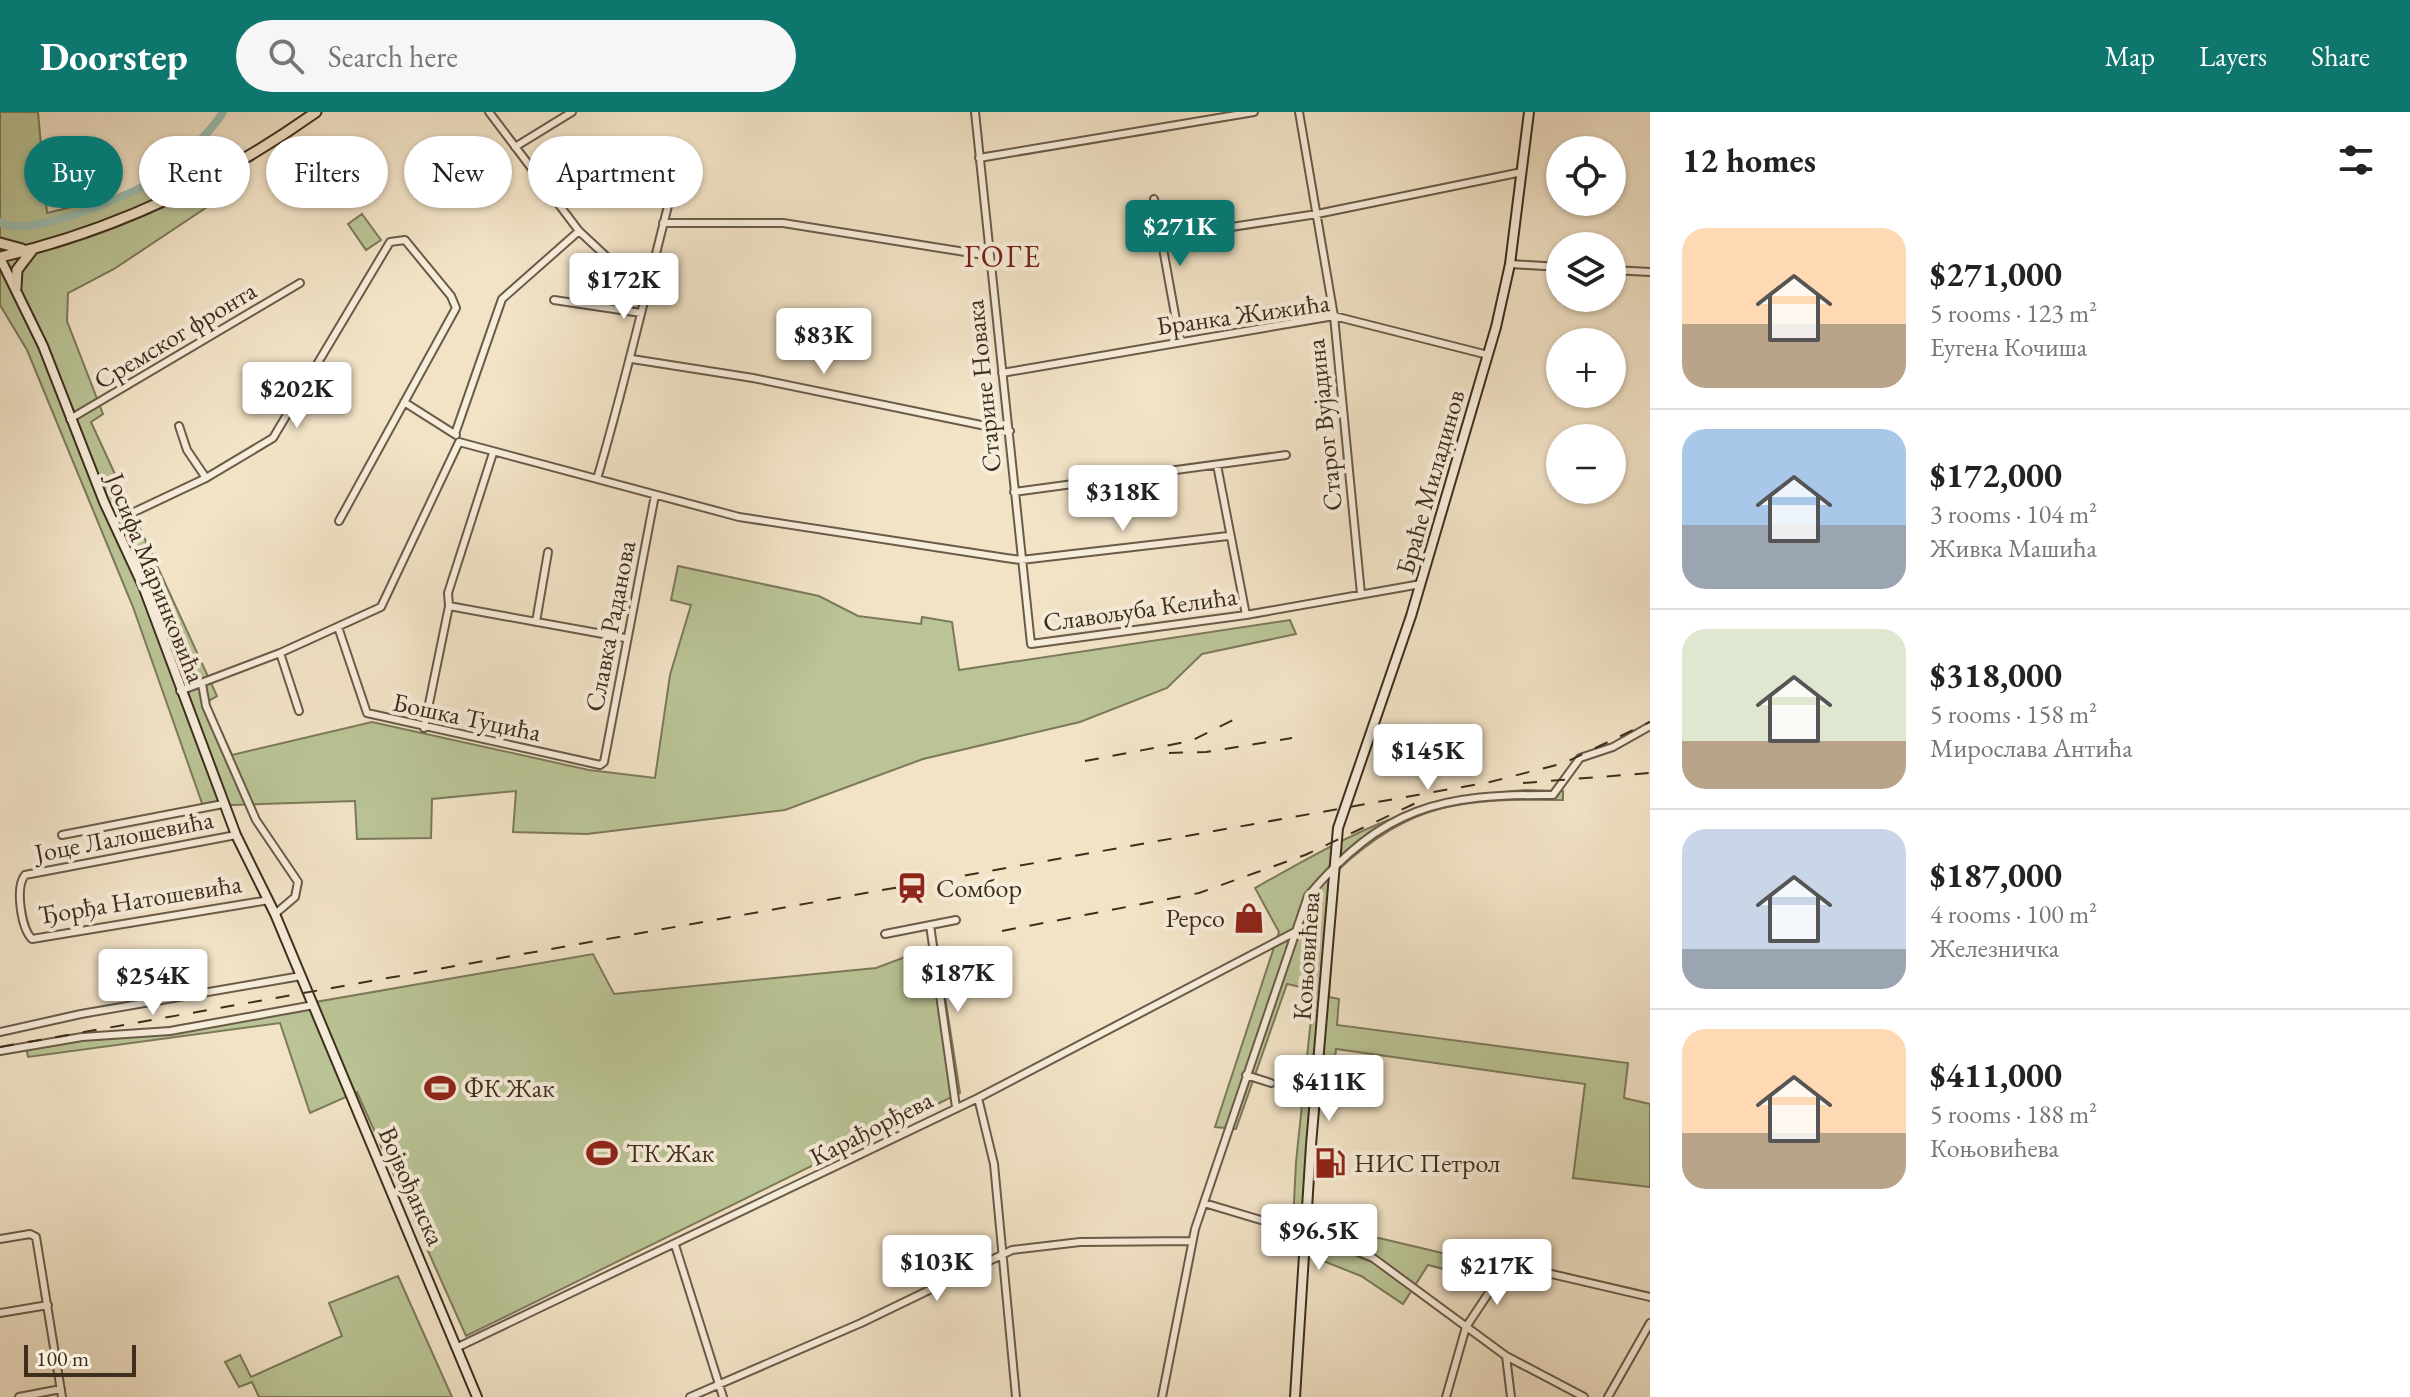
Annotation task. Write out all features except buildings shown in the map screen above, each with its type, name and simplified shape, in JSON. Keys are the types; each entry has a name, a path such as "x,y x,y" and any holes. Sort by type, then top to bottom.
{"main road":[{"path":"0,257 102,229 178,197 263,149 316,112"},
{"name":"Браће Миладинов","path":"1334,854 1340,818 1421,584 1488,355 1510,264 1529,112"},
{"path":"0,243 33,249"},
{"path":"16,288 17,270 33,249"},
{"name":"Јосифа Маринковића","path":"0,257 43,346 70,419 143,586 223,804 308,992"},
{"name":"Коњовићева","path":"1295,1397 1334,854"},
{"name":"Војвођанска","path":"308,992 477,1397"}],"street":[{"path":"489,112 579,231 624,273 642,303"},
{"path":"515,147 572,112"},
{"name":"Старине Новака","path":"975,112 1021,560"},
{"path":"979,158 1254,112"},
{"name":"Старог Вујадина","path":"1299,112 1334,316 1361,594"},
{"path":"1159,238 1317,214 1522,172"},
{"path":"1154,199 1180,342"},
{"path":"597,479 632,359 642,303 667,208"},
{"path":"663,223 783,223 990,256"},
{"path":"180,691 280,653 381,607 459,442 456,431 502,299 579,231"},
{"path":"113,522 206,478 278,433 390,242 405,240 451,296 456,308 339,521"},
{"path":"1510,264 1546,266"},
{"path":"1626,271 1650,272"},
{"name":"Сремског фронта","path":"70,419 300,283"},
{"path":"554,300 641,313"},
{"name":"Бранка Жижића","path":"1002,373 1334,316 1488,355"},
{"path":"632,359 753,378 1010,431"},
{"path":"404,402 456,431"},
{"path":"179,426 187,450 206,478"},
{"path":"459,442 655,495 805,529 1021,560 1228,536"},
{"path":"424,728 449,606 448,593 493,453"},
{"path":"1014,492 1286,455"},
{"path":"1217,465 1228,536 1246,615"},
{"name":"Славка Раданова","path":"602,764 655,495"},
{"path":"536,622 548,552"},
{"name":"Славољуба Келића","path":"1021,560 1031,644 1246,615 1421,584"},
{"path":"449,606 625,638"},
{"name":"Бошка Туцића","path":"338,627 364,709 375,717 602,764"},
{"path":"280,653 299,711"},
{"name":"Јосифа Маринковића","path":"202,684 206,706 256,820 298,882 295,897 275,914"},
{"path":"1162,1397 1192,1241 1308,896 1333,867 1371,833 1407,813 1464,800 1553,795 1580,758 1613,747 1650,726"},
{"path":"62,835 223,804"},
{"name":"Јоце Лалошевића","path":"22,879 25,875 236,835"},
{"name":"Ђорђа Натошевића","path":"22,879 19,887 27,933 32,939 269,900"},
{"path":"885,934 956,920"},
{"path":"930,925 956,1107"},
{"name":"Карађорђева","path":"458,1347 978,1098 1295,932"},
{"path":"0,1032 81,1014 301,976"},
{"path":"0,1051 82,1037 170,1031 314,1005"},
{"path":"1246,1075 1271,1083"},
{"path":"1279,1086 1315,1097"},
{"path":"978,1098 994,1164 1000,1256 1016,1397"},
{"path":"1204,1203 1306,1233 1373,1258 1506,1356 1584,1397"},
{"path":"0,1239 30,1234 36,1237 61,1393 19,1397"},
{"path":"690,1397 1012,1250 1080,1242 1192,1241"},
{"path":"675,1245 723,1397"},
{"path":"1446,1397 1466,1327 1506,1267 1513,1265 1650,1297"},
{"path":"0,1313 48,1305"},
{"path":"1608,1397 1650,1323"},
{"path":"1506,1356 1511,1397"}],"green space":[{"path":"0,112 38,112 40,136 24,136 24,208 47,208 47,213 68,208 123,208 123,194 139,191 139,208 206,208 114,269 68,293 67,321 103,414 91,422 217,696 207,702 232,755 372,722 589,770 655,778 670,675 691,605 671,600 678,566 819,596 858,616 921,624 922,617 952,622 959,670 1290,620 1296,634 1202,654 1167,688 1080,722 923,759 785,810 587,834 513,832 516,791 432,799 431,838 357,839 355,801 203,806 133,607 27,350 0,305"},
{"path":"362,214 381,240 366,250 348,224"},
{"path":"1525,790 1563,791 1563,800 1468,803 1415,817 1364,848 1336,872 1329,997 1339,999 1337,1025 1628,1063 1624,1098 1650,1104 1650,1187 1573,1178 1585,1084 1336,1049 1332,1086 1342,1087 1341,1101 1318,1099 1311,1222 1493,1265 1486,1280 1428,1265 1403,1304 1361,1276 1308,1255 1292,1242 1296,1162 1314,990 1287,984 1236,1129 1215,1127 1279,932 1255,888 1353,835 1416,810 1485,794"},
{"path":"937,945 960,1093 466,1336 357,1092 310,1113 280,1023 28,1057 26,1046 113,1037 593,954 614,994 876,968"},
{"path":"398,1276 452,1397 259,1397 252,1382 239,1387 225,1362 240,1355 251,1377 342,1336 329,1303"}],"waterway":[{"path":"0,222 13,226 56,220 107,203 150,183 179,161 223,112"}],"railway":[{"path":"1085,761 1191,741 1239,717"},
{"path":"0,1047 1490,782 1564,763 1650,722"},
{"path":"1169,753 1206,752 1292,738"},
{"path":"1523,783 1650,773"},
{"path":"1002,931 1199,893 1305,855 1416,803"}],"place":[{"name":"Сомбор","path":"912,888"},
{"name":"Pepco","path":"1249,918"},
{"name":"ФК Жак","path":"440,1088"},
{"name":"ТК Жак","path":"602,1153"},
{"name":"НИС Петрол","path":"1330,1163"}],"district":[{"name":"ГОГЕ","path":"1003,257"}]}
